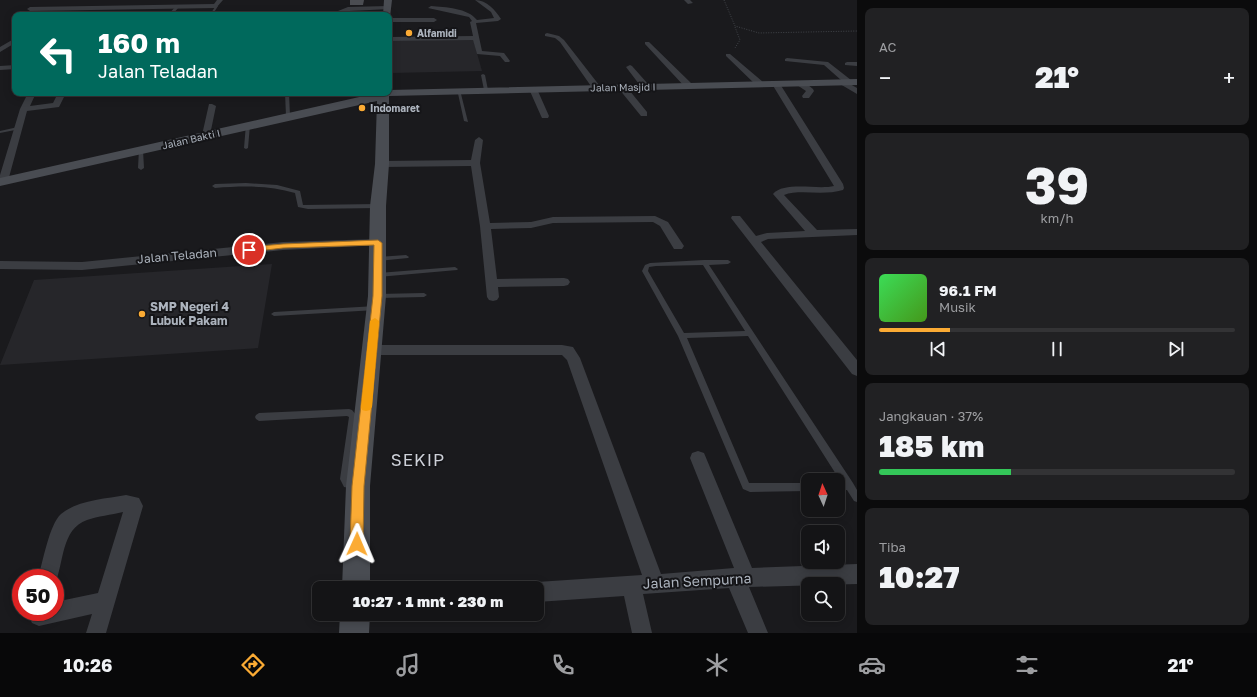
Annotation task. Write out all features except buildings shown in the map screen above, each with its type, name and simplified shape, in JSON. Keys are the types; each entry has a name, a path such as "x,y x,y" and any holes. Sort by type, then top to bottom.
{"main road":[{"name":"Jalan Masjid I","path":"392,94 458,90 849,82"},
{"name":"Jalan Bakti I","path":"1,181 376,96"},
{"path":"356,581 358,486 377,302 378,206 382,164 385,96"},
{"path":"354,633 355,621"}],"street":[{"path":"79,12 95,0"},
{"path":"30,9 216,6 220,0"},
{"path":"475,21 498,20 493,11 478,0"},
{"path":"118,12 123,7"},
{"path":"341,12 348,9 388,8"},
{"path":"431,8 453,10 458,13 472,16 475,21 473,22 480,56 501,53 507,61"},
{"path":"40,12 44,9"},
{"path":"392,20 434,20"},
{"path":"547,35 562,41 596,87"},
{"path":"392,39 477,38"},
{"path":"0,50 12,42"},
{"path":"647,43 688,85"},
{"path":"728,55 760,84"},
{"path":"788,60 826,63 849,82 857,92"},
{"path":"847,64 857,64"},
{"path":"0,68 12,67"},
{"path":"630,67 645,86"},
{"path":"800,83 810,91 806,96"},
{"path":"776,84 838,184 839,188 830,190 789,191 778,194 813,233"},
{"path":"622,87 644,114"},
{"path":"533,89 545,116"},
{"path":"1,181 24,109 30,96"},
{"path":"24,109 56,105 60,96"},
{"path":"206,135 212,106"},
{"path":"479,140 475,163 485,226 493,297"},
{"path":"382,164 475,163"},
{"path":"736,218 857,370"},
{"path":"485,226 531,225 553,220 655,219 664,224 678,246"},
{"path":"755,240 767,236 857,232"},
{"name":"Jalan Teladan","path":"0,265 82,266 283,246 378,259"},
{"path":"491,283 564,282"},
{"path":"372,350 568,351 573,358 654,583"},
{"path":"698,458 741,578 758,633"},
{"path":"50,569 59,535 67,521 83,512 126,503 133,504 134,506 129,527 96,633"},
{"name":"Jalan Sempurna","path":"544,591 741,578 857,574"},
{"path":"631,585 642,633"},
{"path":"64,610 106,601"}],"lane":[{"path":"212,12 216,6"},
{"path":"173,12 177,7"},
{"path":"483,75 486,90"},
{"path":"458,90 466,121"},
{"path":"287,96 288,116"},
{"path":"246,148 248,125"},
{"path":"0,132 18,128"},
{"path":"141,150 141,168"},
{"path":"215,186 263,185 289,189 298,192 300,206 308,207 378,206"},
{"path":"378,259 406,256"},
{"path":"378,259 455,269"},
{"path":"704,262 857,498"},
{"path":"728,262 656,264 647,265 645,271 682,336 746,486 750,488 801,487"},
{"path":"274,314 424,295"},
{"path":"682,336 750,333"},
{"path":"259,417 349,412 353,416 344,479 347,484 358,486"},
{"path":"845,486 850,486"}],"path":[{"path":"724,0 741,38 740,42 735,48"},
{"path":"735,26 759,33 857,31"}],"shaded area":[{"path":"473,39 482,71 392,73 392,41"},
{"name":"SMP Negeri 4 Lubuk Pakam","path":"272,264 258,348 0,365 34,280"}],"slow traffic":[{"path":"366,407 375,321"}],"place":[{"name":"Alfamidi","path":"409,33"},
{"name":"Indomaret","path":"362,108"},
{"name":"SMP Negeri 4 Lubuk Pakam","path":"142,314"}],"district":[{"name":"SEKIP","path":"418,460"}],"route":[{"path":"249,250 283,246 378,243 377,296 358,486 357,544"}]}
